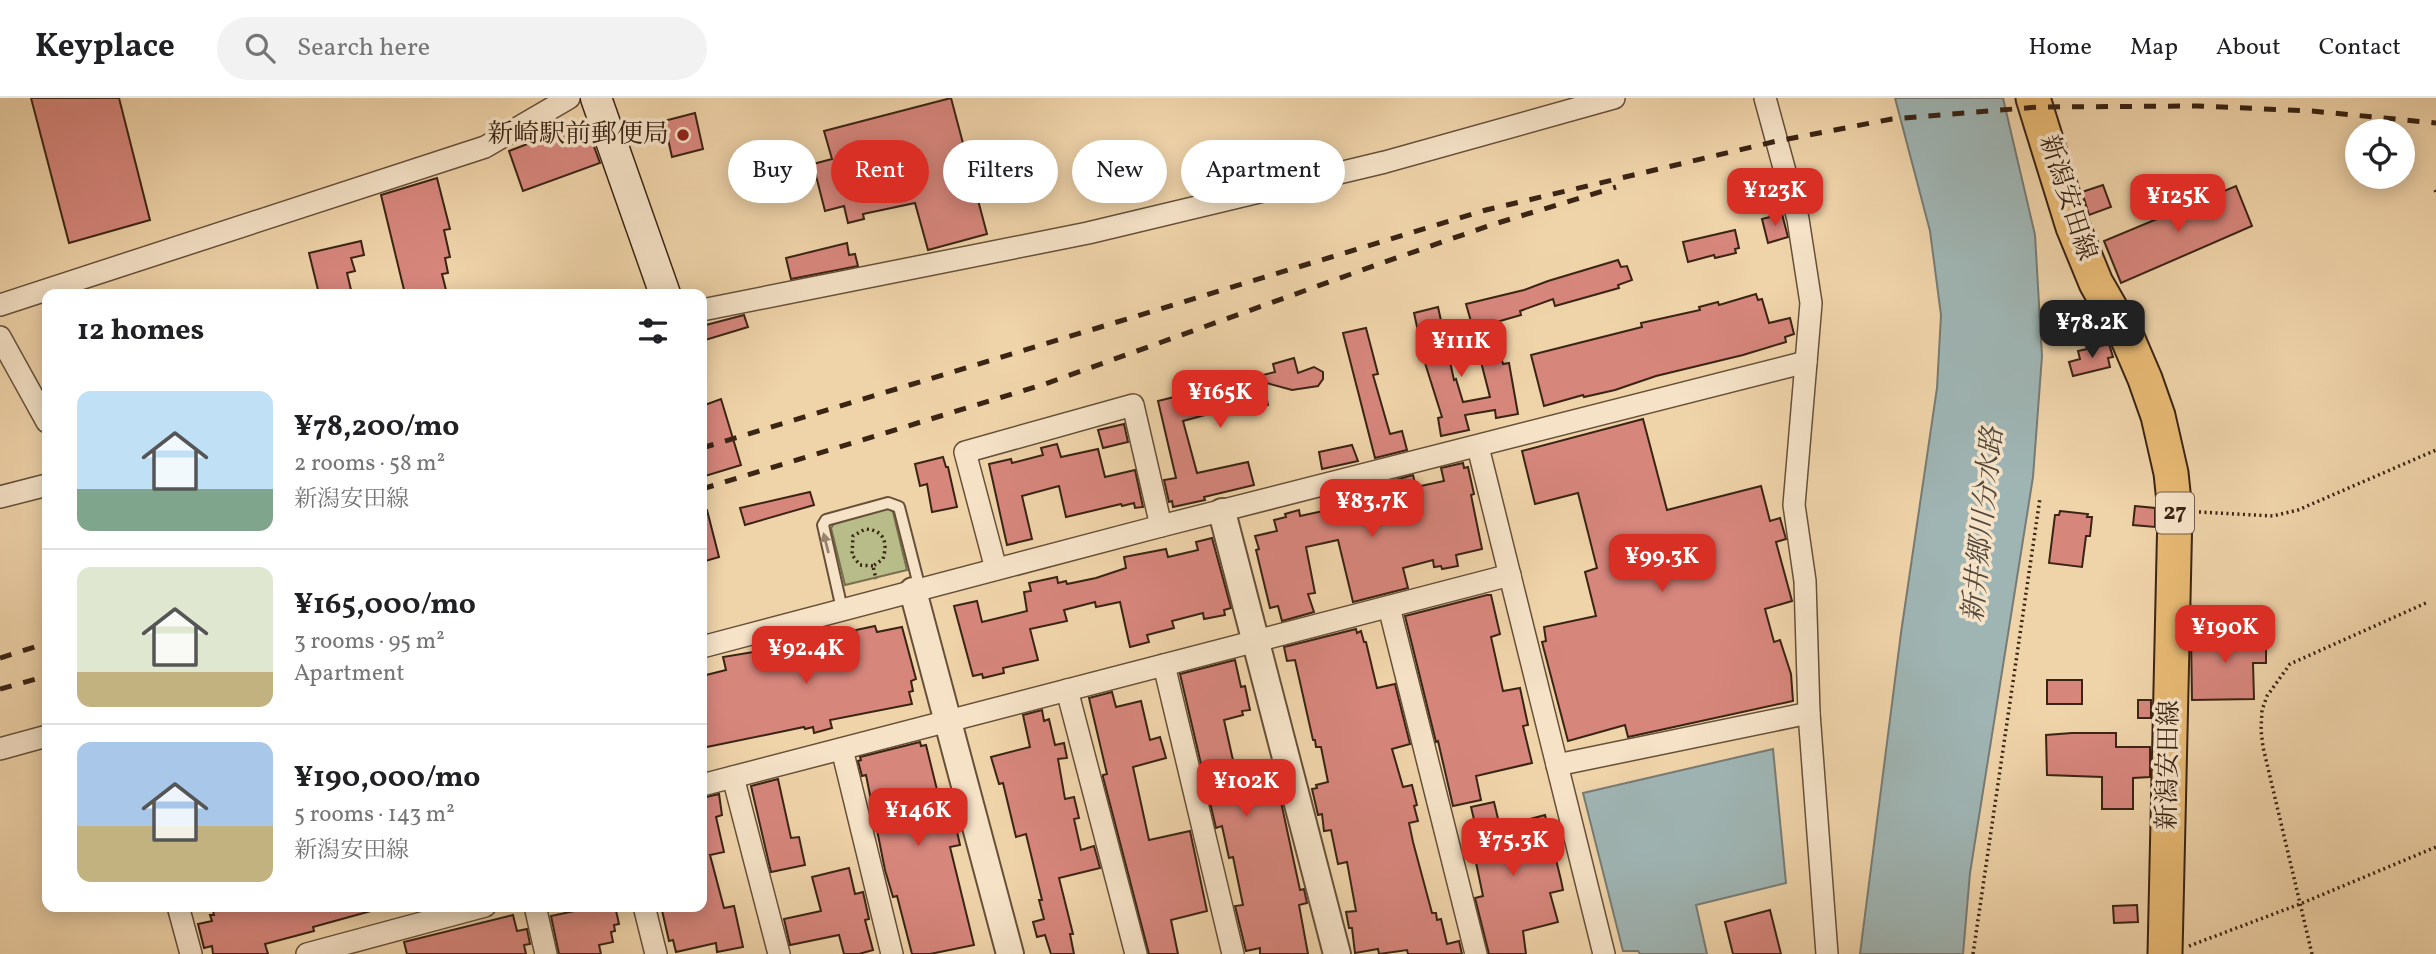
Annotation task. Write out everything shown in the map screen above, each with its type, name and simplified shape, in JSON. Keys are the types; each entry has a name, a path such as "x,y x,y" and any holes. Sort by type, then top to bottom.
{"main road":[{"path":"596,98 663,289"},
{"name":"新潟安田線","path":"2033,98 2073,227 2096,283 2127,337 2158,416 2169,463 2175,511 2173,952"}],"street":[{"path":"49,289 485,147 569,98"},
{"path":"707,309 1088,233 1385,162 1614,98"},
{"path":"1765,98 1798,219 1811,303 1794,505 1805,581 1809,713 1827,954"},
{"path":"0,305 42,291"},
{"path":"0,337 42,413"},
{"path":"707,646 1161,526 1806,362"},
{"path":"996,569 965,452 1133,405 1161,526"},
{"path":"1478,446 1604,954"},
{"path":"0,497 42,486"},
{"path":"1222,512 1338,954"},
{"path":"707,784 1510,575"},
{"path":"917,590 948,721 1010,954"},
{"path":"1390,607 1476,954"},
{"path":"1164,665 1233,954"},
{"path":"1067,690 1136,954"},
{"path":"1557,765 1809,713"},
{"path":"0,749 42,737"},
{"path":"842,749 892,954"},
{"path":"733,777 779,954"},
{"path":"180,912 191,954"},
{"path":"307,954 463,912"},
{"path":"536,912 546,954"},
{"path":"646,912 656,954"}],"lane":[{"path":"842,609 823,525 826,520 888,503 899,507 917,590"}],"path":[{"path":"2175,511 2273,516 2298,510 2436,450"},
{"path":"1973,954 2040,498"},
{"path":"865,529 879,532 886,545 883,559 873,566 860,565 852,555 853,536 865,529"},
{"path":"873,566 876,579"},
{"path":"2312,954 2263,747 2262,710 2267,696 2290,664 2428,602"},
{"path":"2173,952 2301,904 2436,847"}],"green space":[{"path":"888,508 893,512 907,570 845,585 831,528 834,524"}],"water":[{"name":"新井郷川分水路","path":"1895,98 2003,98 2035,235 2042,356 2033,477 1970,873 1963,954 1860,954 1901,633 1937,388 1941,315 1930,231"},
{"path":"1773,749 1786,883 1696,905 1707,954 1640,954 1638,951 1623,951 1583,793"}],"building":[{"path":"31,98 119,98 150,220 69,243"},
{"path":"951,98 962,140 943,140 943,203 979,203 987,234 928,250 915,203 929,203 929,140 831,140 831,156 824,131"},
{"path":"695,113 703,149 672,157 664,121"},
{"path":"585,122 600,163 523,191 509,151"},
{"path":"831,159 831,203 915,203 863,214 864,219 848,223 844,206 825,211 817,180 817,163"},
{"path":"437,178 450,229 444,230 450,257 445,258 448,273 442,274 446,289 404,289 381,195"},
{"path":"2103,185 2111,207 2089,215 2082,192"},
{"path":"2236,186 2252,226 2121,283 2104,241"},
{"path":"1782,214 1788,237 1768,243 1762,219"},
{"path":"1735,230 1739,248 1735,249 1736,253 1688,262 1683,242"},
{"path":"361,241 364,255 351,258 355,271 347,273 351,289 318,289 309,253"},
{"path":"847,243 849,255 855,254 858,266 791,279 786,258"},
{"path":"1618,260 1621,267 1627,266 1632,280 1618,285 1619,288 1555,306 1553,299 1520,311 1521,315 1486,325 1485,321 1472,325 1466,304 1524,290"},
{"path":"1756,294 1758,300 1762,299 1769,323 1790,318 1794,334 1785,337 1786,342 1656,376 1615,390 1584,397 1583,395 1544,406 1531,355 1642,327 1641,323 1700,310 1699,307 1718,302 1719,305"},
{"path":"1438,307 1454,380 1456,379 1463,402 1490,397 1480,358 1500,353 1503,364 1509,363 1518,414 1496,418 1495,410 1465,415 1469,430 1441,436 1438,418 1442,417 1425,363 1414,313"},
{"path":"744,315 748,327 707,339 707,325"},
{"path":"1366,328 1378,374 1373,375 1390,434 1402,431 1407,450 1375,458 1343,333"},
{"path":"2109,344 2113,357 2108,358 2110,367 2073,376 2069,362 2080,359 2078,351"},
{"path":"1294,358 1298,373 1314,367 1323,372 1323,379 1318,386 1292,390 1263,382 1268,405 1240,411 1238,406 1183,421 1197,473 1248,462 1254,485 1173,507 1172,501 1169,502 1164,480 1176,478 1158,401 1275,372 1273,364"},
{"path":"721,399 741,465 707,475 707,404"},
{"path":"1643,419 1667,510 1761,486 1770,521 1780,518 1786,539 1776,542 1792,601 1765,609 1774,642 1780,640 1791,674 1793,701 1628,737 1625,725 1568,741 1542,642 1546,641 1544,627 1596,616 1585,572 1597,568 1578,493 1535,504 1522,451"},
{"path":"1124,424 1128,442 1103,448 1098,430"},
{"path":"1057,444 1061,457 1098,449 1105,477 1135,470 1143,507 1135,508 1134,503 1121,504 1066,517 1059,486 1022,496 1032,539 1007,545 989,464 1011,459 1012,463 1043,455 1041,448"},
{"path":"1352,445 1358,461 1322,469 1319,452"},
{"path":"943,457 948,467 957,507 932,512 927,484 920,486 915,464"},
{"path":"1463,463 1464,468 1468,467 1474,494 1471,495 1482,549 1456,555 1458,566 1442,569 1441,566 1434,567 1433,560 1403,568 1408,588 1353,602 1338,540 1306,547 1315,593 1308,594 1314,612 1282,621 1278,606 1270,608 1255,536 1277,531 1274,520 1299,510 1300,516 1360,503 1358,490 1378,484 1381,490 1381,484 1413,475 1416,487 1444,481 1441,468"},
{"path":"810,492 814,505 745,525 740,508"},
{"path":"2135,506 2155,508 2155,527 2133,525"},
{"path":"707,510 719,557 707,561"},
{"path":"2060,511 2088,514 2087,517 2092,517 2090,536 2086,536 2082,567 2049,563 2055,515 2059,515"},
{"path":"1212,538 1231,608 1224,610 1225,615 1204,619 1203,613 1172,621 1174,628 1147,635 1149,642 1130,647 1120,602 1096,607 1095,602 1064,610 1067,621 1030,629 1038,660 1003,668 1004,673 983,678 982,674 973,676 954,606 977,601 982,622 1027,611 1024,592 1031,591 1029,583 1057,577 1058,583 1066,581 1067,584 1096,578 1126,568 1124,557 1166,549 1168,557 1198,550 1196,542"},
{"path":"1491,595 1500,634 1491,637 1503,691 1520,688 1528,725 1523,726 1532,763 1476,776 1481,800 1453,806 1405,616"},
{"path":"875,626 877,632 902,627 916,679 911,681 913,691 909,692 912,704 830,720 832,728 814,733 813,727 804,727 707,747 707,675 726,670 723,657 765,650 809,635 811,646 857,637 856,630"},
{"path":"1356,629 1357,633 1361,631 1366,642 1377,688 1395,684 1410,744 1392,749 1403,787 1412,785 1417,805 1414,806 1418,821 1409,823 1413,842 1432,913 1436,913 1437,920 1441,919 1447,944 1459,941 1462,954 1408,954 1407,950 1379,954 1378,949 1355,953 1352,928 1349,928 1346,912 1356,911 1347,862 1338,864 1331,830 1324,831 1322,814 1318,815 1312,789 1328,782 1321,747 1316,747 1313,740 1295,660 1287,661 1284,647"},
{"path":"2191,634 2266,635 2266,663 2253,663 2254,699 2192,700"},
{"path":"1235,660 1241,687 1245,686 1250,710 1242,711 1243,715 1224,720 1241,796 1278,788 1300,890 1304,889 1307,903 1299,905 1308,954 1260,954 1260,948 1246,951 1235,906 1243,905 1233,857 1229,858 1222,826 1216,828 1180,674"},
{"path":"2047,680 2082,680 2082,704 2047,704"},
{"path":"1112,692 1116,707 1141,701 1150,740 1160,737 1166,758 1133,767 1149,840 1190,831 1207,911 1171,920 1178,954 1149,954 1103,777 1107,774 1089,698"},
{"path":"2138,700 2151,700 2151,718 2138,718"},
{"path":"1042,710 1044,721 1049,719 1055,745 1064,743 1067,758 1058,759 1065,799 1074,797 1079,818 1074,819 1081,850 1094,846 1100,868 1059,878 1073,934 1070,934 1074,954 1051,954 1045,935 1037,937 1033,922 1044,919 1039,900 1042,900 1026,834 1016,837 1003,783 999,784 991,757 1030,747 1023,715"},
{"path":"2116,733 2116,747 2150,747 2150,777 2133,778 2133,809 2102,809 2102,777 2047,775 2046,735"},
{"path":"920,742 921,746 926,745 942,810 952,809 960,845 950,847 974,945 930,954 912,954 897,896 893,897 885,870 866,775 862,776 858,761 861,760 860,757"},
{"path":"778,779 791,838 799,837 805,865 771,872 751,786"},
{"path":"719,794 722,815 716,817 724,852 710,855 724,908 734,906 743,947 717,952 716,943 676,952 673,940 669,941 662,912 707,912 707,797"},
{"path":"1494,802 1500,827 1545,815 1561,880 1563,890 1550,893 1558,922 1523,931 1526,954 1489,954 1475,898 1483,896 1474,853 1470,853 1467,839 1478,836 1471,807"},
{"path":"849,868 855,894 863,892 869,919 865,920 873,950 844,954 839,935 790,945 784,919 821,911 812,877"},
{"path":"2137,905 2138,922 2114,923 2113,906"},
{"path":"1770,910 1781,954 1733,954 1725,922"},
{"path":"213,912 367,912 313,927 314,931 265,944 268,954 213,954 212,946 204,948 198,924 212,921 210,915 214,915"},
{"path":"570,912 616,912 619,924 614,925 615,931 611,932 613,942 599,945 601,954 559,954 551,916"},
{"path":"513,915 517,931 527,929 530,944 524,945 526,954 407,954 404,942"}],"railway":[{"path":"707,446 1486,210 1777,141 1892,119 2038,107 2198,106 2312,111 2436,123"},
{"path":"707,487 1045,384 1491,225 1616,187"},
{"path":"0,658 42,645"},
{"path":"0,689 42,677"}],"place":[{"name":"新崎駅前郵便局","path":"683,135"}]}
